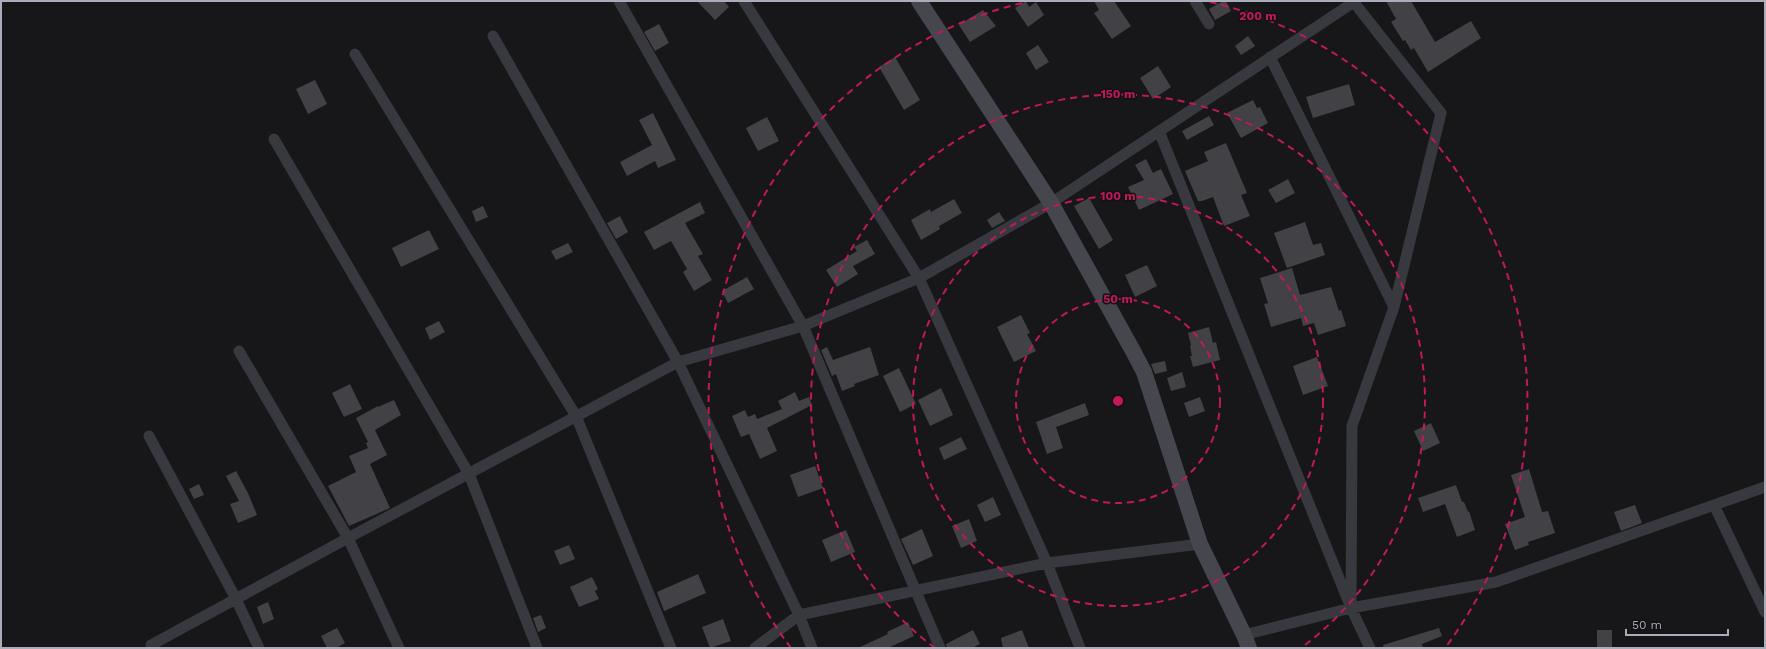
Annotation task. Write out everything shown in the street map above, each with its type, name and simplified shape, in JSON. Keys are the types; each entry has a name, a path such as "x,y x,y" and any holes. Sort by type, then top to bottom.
{"main road":[{"path":"919,1 1051,203 1144,372 1200,544 1246,641"}],"street":[{"path":"619,1 803,326 940,648"},
{"path":"744,1 919,278 1047,563 1080,648"},
{"path":"1195,1 1209,24"},
{"path":"151,645 678,362 803,326 919,278 1051,203 1354,1 1441,113 1394,307 1352,426 1351,608"},
{"path":"493,36 678,362 798,615 812,648"},
{"path":"356,54 576,416 671,648"},
{"path":"1270,58 1394,307"},
{"path":"1159,131 1351,608 1370,648"},
{"path":"274,139 469,474 537,648"},
{"path":"238,351 348,538 399,648"},
{"path":"149,436 236,599 259,648"},
{"path":"1246,641 1351,608 1496,582 1765,487"},
{"path":"1714,505 1765,612"},
{"path":"755,648 798,615 1047,563 1200,544"}],"building":[{"path":"697,1 724,1 729,7 715,20"},
{"path":"1026,1 1029,7 1036,2 1044,15 1028,27 1015,8"},
{"path":"1094,1 1114,1 1131,26 1112,39 1094,13 1099,10"},
{"path":"1223,1 1226,1 1231,11 1215,20 1209,9"},
{"path":"1386,1 1411,1 1435,42 1471,21 1481,38 1428,72 1414,48 1411,50 1405,40 1403,41 1391,22 1396,19"},
{"path":"983,10 996,26 970,42 959,25"},
{"path":"659,24 669,43 655,51 644,32"},
{"path":"1248,36 1255,46 1241,55 1235,46"},
{"path":"1038,45 1049,62 1036,70 1026,53"},
{"path":"895,57 920,100 904,110 879,67"},
{"path":"1158,66 1171,87 1153,99 1140,78"},
{"path":"315,80 327,104 308,114 296,89"},
{"path":"1349,84 1355,105 1313,118 1306,97"},
{"path":"1253,100 1257,108 1260,107 1268,123 1241,138 1227,113"},
{"path":"653,113 676,160 658,168 655,161 627,176 620,162 652,145 639,120"},
{"path":"1209,116 1214,125 1187,140 1182,131"},
{"path":"767,117 779,141 758,151 746,128"},
{"path":"1226,143 1247,193 1241,195 1250,216 1224,226 1213,197 1198,201 1185,171 1208,161 1204,152"},
{"path":"1146,159 1153,173 1161,169 1173,194 1139,210 1128,187 1144,180 1135,165"},
{"path":"1288,179 1295,193 1276,203 1268,190"},
{"path":"1089,198 1113,240 1099,249 1074,206"},
{"path":"954,199 962,213 939,226 940,229 921,240 911,220 930,209 931,212"},
{"path":"700,202 705,213 685,223 703,254 698,256 712,280 694,291 683,272 687,269 671,241 654,250 644,232"},
{"path":"483,206 488,217 476,222 472,211"},
{"path":"999,212 1005,221 992,228 987,220"},
{"path":"620,216 628,232 616,239 607,223"},
{"path":"1305,222 1313,245 1321,243 1325,255 1287,268 1274,233"},
{"path":"429,230 439,249 401,267 392,248"},
{"path":"867,240 875,254 853,266 858,274 837,287 826,270 857,251 854,247"},
{"path":"568,243 573,252 556,260 551,251"},
{"path":"1147,265 1157,286 1135,297 1125,275"},
{"path":"1292,268 1300,295 1331,287 1346,326 1318,335 1314,323 1303,326 1301,318 1271,327 1264,304 1268,303 1260,278"},
{"path":"747,277 754,289 728,303 722,291"},
{"path":"1021,315 1030,333 1027,334 1036,351 1014,362 997,327"},
{"path":"439,321 445,332 430,340 425,328"},
{"path":"1209,327 1213,343 1216,342 1220,360 1193,367 1190,356 1192,356 1188,333"},
{"path":"827,347 833,360 870,347 879,375 854,384 855,386 842,391 836,374 832,376 821,350"},
{"path":"1317,357 1328,386 1303,395 1293,366"},
{"path":"1165,361 1167,371 1155,374 1151,364"},
{"path":"899,368 916,404 900,412 883,376"},
{"path":"1182,372 1186,387 1171,391 1167,378"},
{"path":"350,384 362,409 344,417 332,393"},
{"path":"941,388 953,415 930,426 918,400"},
{"path":"795,392 799,401 809,397 812,405 767,428 777,451 760,459 749,434 741,437 732,416 745,410 748,417 755,414 757,419 782,409 778,401"},
{"path":"1200,397 1205,411 1189,417 1184,403"},
{"path":"394,400 401,415 375,430 387,455 370,464 390,508 349,526 328,486 356,472 349,456 368,448 366,443 368,442 356,418 378,406"},
{"path":"1085,403 1089,415 1056,427 1063,448 1047,454 1036,422"},
{"path":"1431,423 1440,443 1423,451 1414,431"},
{"path":"961,437 967,449 944,460 939,448"},
{"path":"815,466 823,488 798,497 790,475"},
{"path":"1529,469 1542,512 1548,511 1555,533 1528,542 1529,545 1515,550 1505,524 1525,517 1511,475"},
{"path":"236,471 248,493 257,515 238,523 230,504 239,501 226,476"},
{"path":"199,484 204,495 194,499 189,489"},
{"path":"1456,485 1462,502 1464,502 1468,512 1469,511 1475,530 1457,537 1445,504 1423,512 1418,498"},
{"path":"993,497 1001,515 985,522 977,505"},
{"path":"1635,505 1642,523 1621,531 1614,512"},
{"path":"969,519 977,541 961,548 952,526"},
{"path":"922,529 933,556 913,565 901,539"},
{"path":"846,530 855,552 831,562 822,540"},
{"path":"569,545 575,559 560,565 554,551"},
{"path":"698,574 706,593 664,611 657,592"},
{"path":"592,577 598,589 595,591 599,599 579,607 570,587"},
{"path":"268,602 274,619 263,624 257,607"},
{"path":"541,615 546,628 538,632 533,618"},
{"path":"723,619 731,641 710,648 702,627"},
{"path":"908,622 914,636 888,648 858,648 888,634 887,632"},
{"path":"337,628 345,643 336,648 327,648 321,636"},
{"path":"1439,628 1442,636 1422,644 1423,648 1384,648 1383,645"},
{"path":"973,630 980,644 972,648 947,648 946,644"},
{"path":"1022,630 1029,648 1003,648 1001,638"},
{"path":"1597,630 1612,630 1612,648 1597,648"}]}
